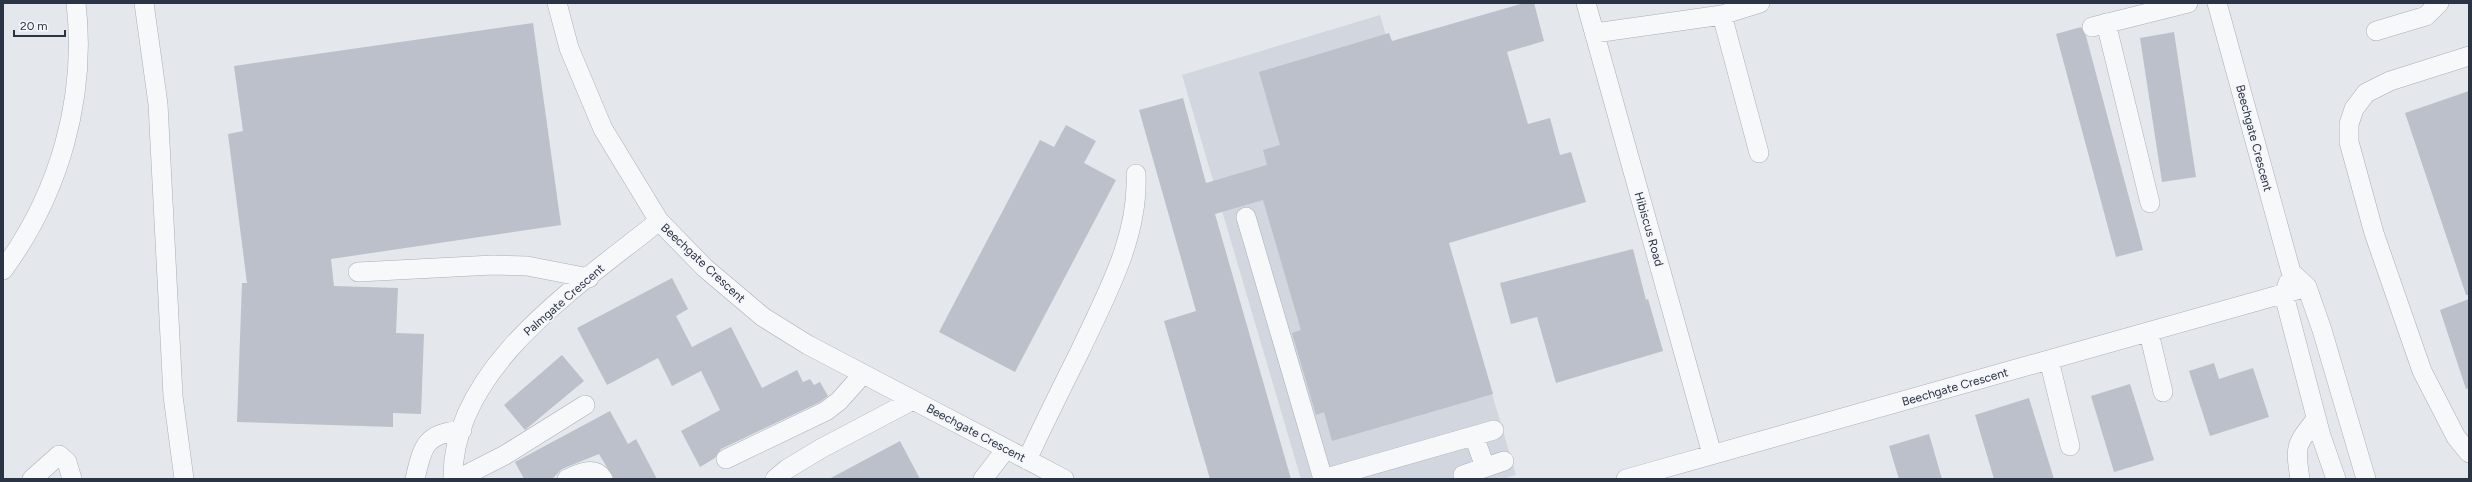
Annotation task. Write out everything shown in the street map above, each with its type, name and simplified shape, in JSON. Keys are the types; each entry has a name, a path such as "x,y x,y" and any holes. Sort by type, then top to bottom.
{"street":[{"path":"3,270 22,243 41,210 56,174 68,136 77,65 78,21 76,3"},
{"path":"144,3 158,104 173,396 184,479"},
{"name":"Beechgate Crescent","path":"557,3 569,48 585,90 603,129 659,221 705,268 763,317 808,345 1064,479"},
{"name":"Hibiscus Road","path":"1586,3 1712,454"},
{"path":"1595,33 1722,15 1760,3"},
{"path":"2150,203 2099,25 2188,3"},
{"name":"Beechgate Crescent","path":"2217,3 2291,272 2306,287 2322,330 2366,479"},
{"path":"2376,31 2426,16 2439,3"},
{"path":"1722,15 1759,153"},
{"path":"2469,56 2390,81 2366,93 2354,108 2349,124 2349,142 2374,233 2422,371 2456,437 2469,453"},
{"path":"1027,460 1121,261 1133,221 1137,194 1136,174"},
{"path":"1246,217 1323,479 1494,430"},
{"name":"Palmgate Crescent","path":"453,479 458,442 469,408 484,380 506,352 537,320 659,221"},
{"path":"358,272 493,265 540,268 589,278"},
{"path":"2291,272 2284,295 2316,419 2336,479"},
{"name":"Beechgate Crescent","path":"1626,479 1660,474 1712,454 2284,295 2306,287"},
{"path":"2148,333 2163,392"},
{"path":"2049,360 2070,446"},
{"path":"726,459 826,411 839,401 863,374"},
{"path":"775,479 787,468 913,400"},
{"path":"458,479 505,455 585,405"},
{"path":"2300,479 2296,452 2297,445 2316,419"},
{"path":"416,479 421,455 432,438 443,432 462,430"},
{"path":"1474,436 1485,467"},
{"path":"983,479 1006,449"},
{"path":"32,479 56,456 64,458 72,479"},
{"path":"1463,475 1504,461"},
{"path":"567,479 596,472 603,479"}],"shaded area":[{"path":"1380,15 1516,475 1502,479 1301,479 1182,75"}],"building":[{"path":"1524,3 1534,3 1544,41 1507,52 1528,124 1550,118 1560,155 1571,152 1586,202 1449,243 1493,394 1332,441 1324,412 1316,415 1292,333 1301,330 1263,200 1215,214 1291,479 1210,479 1164,321 1196,311 1139,110 1183,98 1206,183 1267,165 1263,150 1280,145 1259,72 1389,33 1392,41"},
{"path":"533,23 561,225 331,259 334,286 398,288 396,333 424,334 421,414 393,413 393,427 237,422 242,283 247,283 228,134 243,131 234,66"},
{"path":"2081,27 2086,36 2143,250 2116,257 2056,34"},
{"path":"2174,32 2196,177 2162,182 2140,38"},
{"path":"2469,91 2469,295 2466,295 2405,113"},
{"path":"1066,125 1096,141 1084,163 1116,180 1015,372 939,332 1040,140 1054,147"},
{"path":"1633,249 1646,300 1648,299 1663,351 1556,383 1537,317 1511,324 1500,283"},
{"path":"672,278 688,309 676,316 692,347 731,327 762,388 797,370 803,382 810,379 814,385 820,382 828,396 820,402 721,449 715,458 700,467 681,431 720,410 701,371 672,386 658,358 607,385 577,328"},
{"path":"2469,299 2469,388 2466,389 2440,310"},
{"path":"562,355 584,381 525,430 504,405"},
{"path":"2214,363 2219,379 2253,368 2269,417 2210,436 2189,371"},
{"path":"2130,384 2154,460 2114,472 2091,396"},
{"path":"2029,398 2054,479 1994,479 1975,415"},
{"path":"610,411 628,444 636,439 657,479 614,479 599,454 562,469 552,479 524,479 515,462"},
{"path":"1929,434 1942,479 1899,479 1889,446"},
{"path":"900,441 920,479 829,479"}]}
